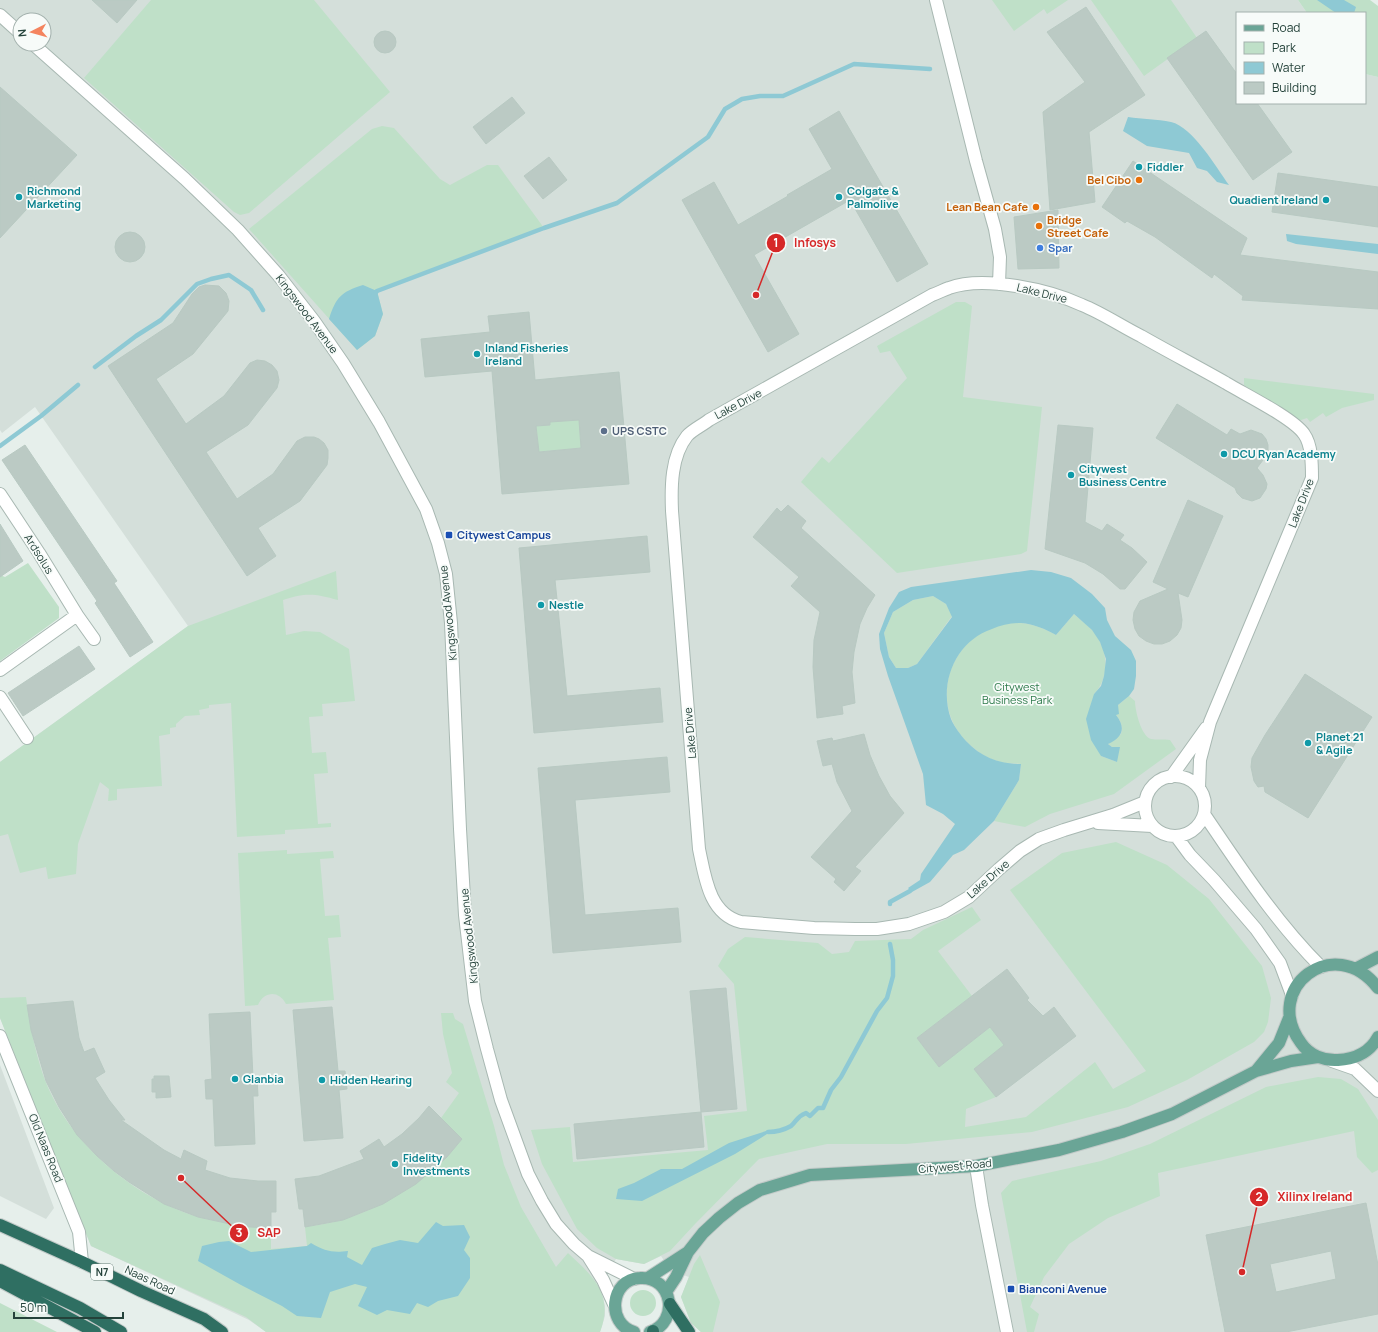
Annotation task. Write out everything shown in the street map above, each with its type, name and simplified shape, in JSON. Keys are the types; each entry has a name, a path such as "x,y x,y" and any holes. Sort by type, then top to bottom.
{"highway":[{"name":"Naas Road","path":"0,1225 82,1262 141,1292 204,1319 222,1332"},
{"path":"0,1270 80,1308 121,1332"},
{"path":"0,1280 95,1332"},
{"path":"668,1298 689,1332"},
{"name":"N7","path":"204,1319 230,1332"}],"main road":[{"path":"1357,968 1378,956"},
{"path":"1378,988 1370,977 1357,968 1333,964 1312,971 1303,978 1292,995 1289,1006 1289,1018 1294,1034 1304,1048 1318,1057 1332,1060 1348,1060 1363,1053 1375,1042 1378,1036"},
{"name":"Citywest Road","path":"1256,1071 1279,1044 1289,1018"},
{"name":"Citywest Road","path":"652,1332 660,1327 666,1320 669,1312 668,1298 688,1252 703,1233 718,1218 738,1203 760,1190 810,1174 976,1166 1060,1150 1122,1132 1172,1114 1256,1071 1291,1061 1318,1057"},
{"name":"Citywest Road","path":"648,1278 688,1252"},
{"path":"626,1330 615,1313 614,1304 620,1288 626,1282 634,1279 648,1278 662,1286 668,1298"}],"street":[{"path":"936,0 995,229 1000,257 999,284"},
{"path":"0,15 12,26"},
{"name":"Kingswood Avenue","path":"42,52 185,179 238,230 279,276 314,321 343,363 379,422 426,509 438,543 446,574 450,616 465,915 475,1001 487,1049 501,1100 528,1174 556,1224 574,1244 588,1256 634,1279"},
{"name":"Lake Drive","path":"1145,802 1113,815 1039,839 1020,851 969,897 944,912 909,924 877,929 814,928 741,922 725,916 716,905 706,884 699,849 672,511 671,493 674,464 687,436 709,420 932,295 963,284 999,284 1053,294 1083,305 1200,368 1289,420 1305,434 1310,449 1312,478 1210,722 1200,760 1199,788"},
{"name":"Ardsolus","path":"0,494 39,553 77,615 94,639"},
{"path":"0,670 77,615"},
{"path":"0,697 27,738"},
{"name":"Lake Drive","path":"1171,777 1210,722"},
{"path":"1171,777 1179,777 1193,783 1199,788 1205,805 1204,814 1194,830 1186,834 1176,836 1168,836 1159,832 1152,826 1145,810 1145,802 1148,793 1154,785 1162,779 1171,777"},
{"path":"1204,814 1261,898 1300,946 1321,967"},
{"name":"Lake Drive","path":"1088,823 1152,826"},
{"path":"1176,836 1190,855 1214,880 1256,929 1280,963 1292,995"},
{"name":"Old Naas Road","path":"0,1036 79,1232 82,1262"},
{"path":"1332,1060 1355,1069 1378,1091"},
{"path":"976,1166 982,1206 1007,1332"},
{"name":"Kingswood Avenue","path":"588,1256 603,1280 614,1304"}],"shaded area":[{"path":"0,0 1298,0 1306,12 1236,12 1236,104 1366,104 1366,74 1378,77 1378,1332 701,1332 691,1323 681,1297 689,1277 678,1273 667,1265 661,1256 644,1264 616,1259 606,1275 596,1283 601,1291 605,1306 605,1316 600,1332 266,1332 249,1320 91,1246 0,1018 0,762 188,626 35,407 2,433 0,430"},
{"path":"0,1065 54,1208 46,1219 0,1196"}],"green space":[{"path":"151,0 314,0 390,92 249,213 240,215 234,212 84,78"},
{"path":"992,0 1068,0 1047,14 1044,9 1014,31"},
{"path":"1091,0 1171,0 1197,38 1144,76"},
{"path":"1298,0 1370,0 1378,6 1378,77 1366,74 1366,12 1306,12"},
{"path":"382,126 394,128 440,179 450,185 487,165 498,165 544,228 377,291 383,314 375,336 357,350 249,229 372,129"},
{"path":"956,302 965,302 972,306 963,397 1042,407 1027,551 1021,554 897,573 801,482 822,457 829,463 907,378 890,351 880,353 877,346"},
{"path":"1244,378 1374,394 1374,400 1342,408 1326,417 1323,413 1310,422 1307,418 1298,421 1244,385"},
{"path":"582,419 580,435 581,448 536,452 538,440 536,426 550,425 550,422"},
{"path":"28,563 59,607 59,618 0,661 0,575 5,577"},
{"path":"336,571 338,600 323,596 305,595 283,600 286,635 304,631 320,632 349,649 355,701 322,704 323,716 309,717 312,753 326,752 328,773 314,774 318,824 331,823 331,827 285,830 285,834 237,837 231,703 209,705 209,708 199,710 200,715 185,716 176,724 176,727 170,728 170,734 159,736 162,786 117,789 117,800 108,801 109,789 100,782 78,844 76,874 48,879 46,867 20,873 8,834 0,836 0,762 188,626"},
{"path":"933,596 946,604 952,616 917,664 908,668 896,668 889,657 884,633 893,612 913,600"},
{"name":"Citywest Business Park","path":"1074,614 1093,631 1098,638 1102,646 1106,662 1103,679 1094,694 1101,756 1117,762 1112,747 1108,744 1121,734 1121,724 1116,715 1118,705 1129,696 1135,701 1139,722 1147,737 1151,739 1170,740 1176,749 1114,794 1050,814 1025,827 994,821 1019,780 1021,764 1003,763 987,757 964,739 952,721 947,701 948,681 954,662 965,646 981,633 999,625 1021,623 1030,624 1056,635"},
{"path":"1116,842 1167,865 1209,899 1262,966 1271,998 1268,1022 1264,1032 1254,1042 1187,1080 1128,1107 1032,1132 906,1144 827,1144 759,1159 670,1251 644,1264 616,1259 597,1248 577,1229 542,1164 531,1130 570,1127 573,1162 708,1150 704,1116 747,1111 734,984 718,966 728,949 745,937 818,943 832,954 849,952 855,941 911,939 923,930 972,907 981,920 938,951 972,996 917,1038 939,1067 990,1027 1004,1045 975,1069 996,1097 966,1109 965,1127 1026,1117 1095,1062 1113,1089 1146,1071 1010,890 1062,853"},
{"path":"287,850 287,854 333,851 334,858 320,859 325,916 339,915 341,937 328,938 334,1000 286,1004 280,996 272,994 264,997 258,1005 245,1006 238,853"},
{"path":"26,997 33,1039 45,1080 56,1103 70,1125 87,1146 128,1182 151,1197 175,1209 217,1221 271,1228 271,1249 307,1246 305,1227 345,1219 379,1206 409,1188 423,1177 450,1153 462,1139 441,1118 459,1093 446,1082 452,1073 443,1034 441,1013 453,1013 455,1019 463,1024 494,1126 504,1165 521,1207 556,1267 568,1253 586,1270 599,1288 605,1307 604,1319 600,1332 266,1332 246,1317 91,1246 0,1018 0,998"},
{"path":"1318,1077 1341,1079 1358,1089 1378,1120 1378,1170 1372,1173 1357,1157 1354,1131 1158,1173 1160,1196 1108,1218 1069,1244 1044,1277 1030,1307 1039,1314 1034,1332 1027,1332 1001,1193 1012,1181 1101,1161 1150,1144 1266,1087"},
{"path":"700,1255 720,1302 713,1332 701,1332 691,1323 681,1297 694,1264"},
{"path":"643,1290 652,1294 656,1303 652,1312 643,1316 634,1312 630,1303 634,1294"},
{"path":"0,1303 57,1332 0,1332"}],"water":[{"path":"1317,0 1344,0 1356,7 1354,12 1335,12"},
{"path":"1128,117 1171,122 1188,131 1211,158 1229,185 1217,182 1207,171 1197,168 1189,153 1147,146 1123,131"},
{"path":"1286,234 1378,244 1378,254 1296,244 1287,241"},
{"path":"363,285 377,291 383,314 375,336 357,350 329,319 334,305 340,296 349,290"},
{"path":"1031,570 1051,572 1071,578 1092,594 1105,608 1107,620 1115,636 1131,650 1136,661 1134,689 1129,696 1118,705 1119,714 1116,715 1122,728 1120,735 1113,742 1108,744 1112,747 1120,747 1117,762 1101,756 1091,740 1086,719 1094,694 1101,686 1106,659 1100,642 1092,630 1074,614 1056,635 1035,626 1014,623 1002,625 992,629 979,635 969,643 960,653 953,665 949,678 947,691 951,719 966,741 984,755 1005,763 1021,764 1019,780 994,821 964,850 953,855 930,882 912,892 908,888 920,880 921,874 955,824 943,814 926,805 923,774 888,676 880,649 879,634 889,608 899,592 911,587","holes":["933,596 946,604 952,617 917,664 908,668 896,668 889,657 884,633 893,612 913,600"]},
{"path":"766,1131 768,1132 767,1134 735,1154 642,1201 616,1199 618,1189 634,1183 661,1169 682,1169 729,1143"},
{"path":"436,1222 443,1226 464,1225 470,1237 464,1250 470,1258 470,1278 458,1296 438,1301 428,1307 417,1303 410,1314 387,1310 377,1315 358,1306 367,1287 355,1284 330,1292 321,1318 297,1316 282,1306 198,1261 202,1246 219,1242 229,1241 251,1252 307,1246 311,1243 329,1251 348,1251 347,1257 362,1265 372,1248 400,1240 418,1243"}],"building":[{"path":"92,0 137,0 117,23"},
{"path":"1086,7 1145,95 1089,132 1095,202 1050,210 1043,112 1085,82 1047,32"},
{"path":"385,31 393,34 396,42 393,50 385,53 377,50 374,42 377,34"},
{"path":"1206,31 1236,73 1236,104 1258,104 1292,152 1253,180 1167,58"},
{"name":"Richmond Marketing","path":"0,87 77,155 0,238"},
{"path":"512,97 525,113 486,144 473,127"},
{"path":"839,111 928,264 897,282 850,200 754,255 799,334 768,352 682,200 714,182 738,225 832,169 809,129"},
{"path":"549,157 567,180 543,199 524,176"},
{"path":"1133,161 1247,238 1240,255 1378,272 1378,309 1242,300 1243,296 1214,274 1212,278 1155,237 1127,221 1125,223 1102,207"},
{"name":"Quadient Ireland","path":"1278,173 1378,187 1378,227 1272,212"},
{"path":"1058,210 1059,268 1018,269 1014,217"},
{"path":"130,232 136,233 144,241 144,253 136,261 130,262 124,261 116,253 115,247 116,241 124,233"},
{"path":"205,285 219,286 226,293 229,301 228,311 193,354 156,379 186,424 224,396 250,363 257,360 265,361 272,365 277,371 279,380 277,388 248,425 206,452 237,499 273,474 297,441 305,437 314,437 324,443 328,450 327,465 300,501 258,528 276,556 247,576 108,366 173,323 192,294 199,287"},
{"name":"UPS CSTC","path":"529,312 535,380 619,372 629,484 502,494 492,371 425,377 421,339 490,332 488,316","holes":["579,420 581,448 539,452 536,426 550,425 550,422"]},
{"name":"DCU Ryan Academy","path":"1177,404 1227,435 1231,429 1240,434 1251,430 1262,434 1266,439 1268,451 1257,468 1263,475 1267,484 1266,489 1260,498 1252,501 1242,498 1237,493 1235,488 1156,438"},
{"name":"Citywest Business Centre","path":"1058,425 1093,428 1085,522 1102,531 1107,524 1124,535 1120,540 1132,548 1147,562 1125,589 1120,589 1103,574 1085,563 1045,549"},
{"path":"25,445 117,581 114,583 153,642 130,657 95,603 97,601 2,460"},
{"path":"1188,500 1223,516 1188,597 1178,593 1182,620 1181,628 1177,635 1170,641 1162,644 1154,644 1139,636 1135,629 1133,620 1134,612 1140,601 1168,589 1153,582"},
{"path":"788,505 806,521 801,528 875,595 860,624 854,652 852,672 855,703 842,706 843,714 817,718 813,667 814,640 820,612 791,586 799,577 753,537 777,508 781,512"},
{"path":"0,524 23,561 0,577"},
{"path":"647,536 650,572 555,580 567,696 660,688 663,722 534,733 519,548"},
{"path":"79,646 95,669 23,716 8,693"},
{"name":"Planet 21 & Agile","path":"1305,674 1372,717 1308,818 1265,792 1264,786 1258,787 1254,781 1251,767 1252,758 1265,735"},
{"path":"864,734 870,755 879,776 890,796 904,813 855,867 861,871 844,891 834,882 836,879 811,857 852,811 837,782 832,764 823,766 817,741 832,738 833,741"},
{"path":"667,757 670,792 575,800 585,915 678,908 681,942 553,953 538,768"},
{"path":"1007,969 1029,998 1027,1000 1043,1016 1054,1007 1076,1036 996,1097 974,1069 1004,1045 990,1027 939,1067 917,1038"},
{"path":"726,988 737,1109 701,1112 690,991"},
{"path":"73,1001 79,1038 84,1052 94,1048 105,1072 95,1078 109,1100 125,1120 121,1120 164,1150 181,1159 184,1150 207,1161 205,1170 230,1178 276,1181 276,1212 271,1212 271,1228 230,1224 198,1217 164,1204 114,1171 77,1135 59,1107 46,1081 31,1030 27,1005"},
{"name":"Hidden Hearing","path":"332,1007 338,1071 345,1071 347,1089 339,1090 343,1138 304,1141 293,1010"},
{"name":"Glanbia","path":"250,1012 253,1078 257,1078 258,1096 253,1096 255,1144 215,1146 213,1099 206,1099 205,1080 212,1079 209,1014"},
{"path":"154,1076 169,1076 171,1097 156,1098 156,1092 152,1092 152,1079 154,1079"},
{"name":"Fidelity Investments","path":"429,1106 462,1139 447,1157 416,1184 383,1204 343,1220 305,1227 303,1209 299,1209 295,1179 319,1176 364,1159 360,1151 379,1139 384,1147 402,1134"},
{"path":"701,1112 704,1147 577,1159 574,1124"},
{"path":"1366,1203 1378,1265 1378,1314 1286,1332 1225,1332 1206,1235","holes":["1331,1251 1336,1279 1276,1292 1270,1264"]}],"waterway":[{"path":"373,296 377,291 544,228 617,203 708,137 725,109 742,99 760,96 783,96 854,64 930,69"},
{"path":"95,367 136,336 161,320 197,284 211,279 229,275 251,290 263,310"},
{"path":"0,446 41,416 78,385"},
{"path":"890,904 890,902 910,891"},
{"path":"768,1132 774,1132 791,1126 798,1118 806,1113 810,1116 818,1108 823,1108 831,1090 841,1077 877,1011 887,998 893,976 893,960 890,944"}],"place":[{"name":"Fiddler","path":"1139,167"},
{"name":"Bel Cibo","path":"1139,180"},
{"name":"Richmond Marketing","path":"19,197"},
{"name":"Colgate & Palmolive","path":"839,197"},
{"name":"Quadient Ireland","path":"1326,200"},
{"name":"Lean Bean Cafe","path":"1036,207"},
{"name":"Bridge Street Cafe","path":"1039,226"},
{"name":"Spar","path":"1040,248"},
{"name":"Infosys","path":"756,295"},
{"name":"Inland Fisheries Ireland","path":"477,354"},
{"name":"UPS CSTC","path":"604,431"},
{"name":"DCU Ryan Academy","path":"1224,454"},
{"name":"Citywest Business Centre","path":"1071,475"},
{"name":"Citywest Campus","path":"449,535"},
{"name":"Nestle","path":"541,605"},
{"name":"Planet 21 & Agile","path":"1308,743"},
{"name":"Glanbia","path":"235,1079"},
{"name":"Hidden Hearing","path":"322,1080"},
{"name":"Fidelity Investments","path":"395,1164"},
{"name":"SAP","path":"181,1178"},
{"name":"Xilinx Ireland","path":"1242,1272"},
{"name":"Bianconi Avenue","path":"1011,1289"}]}
